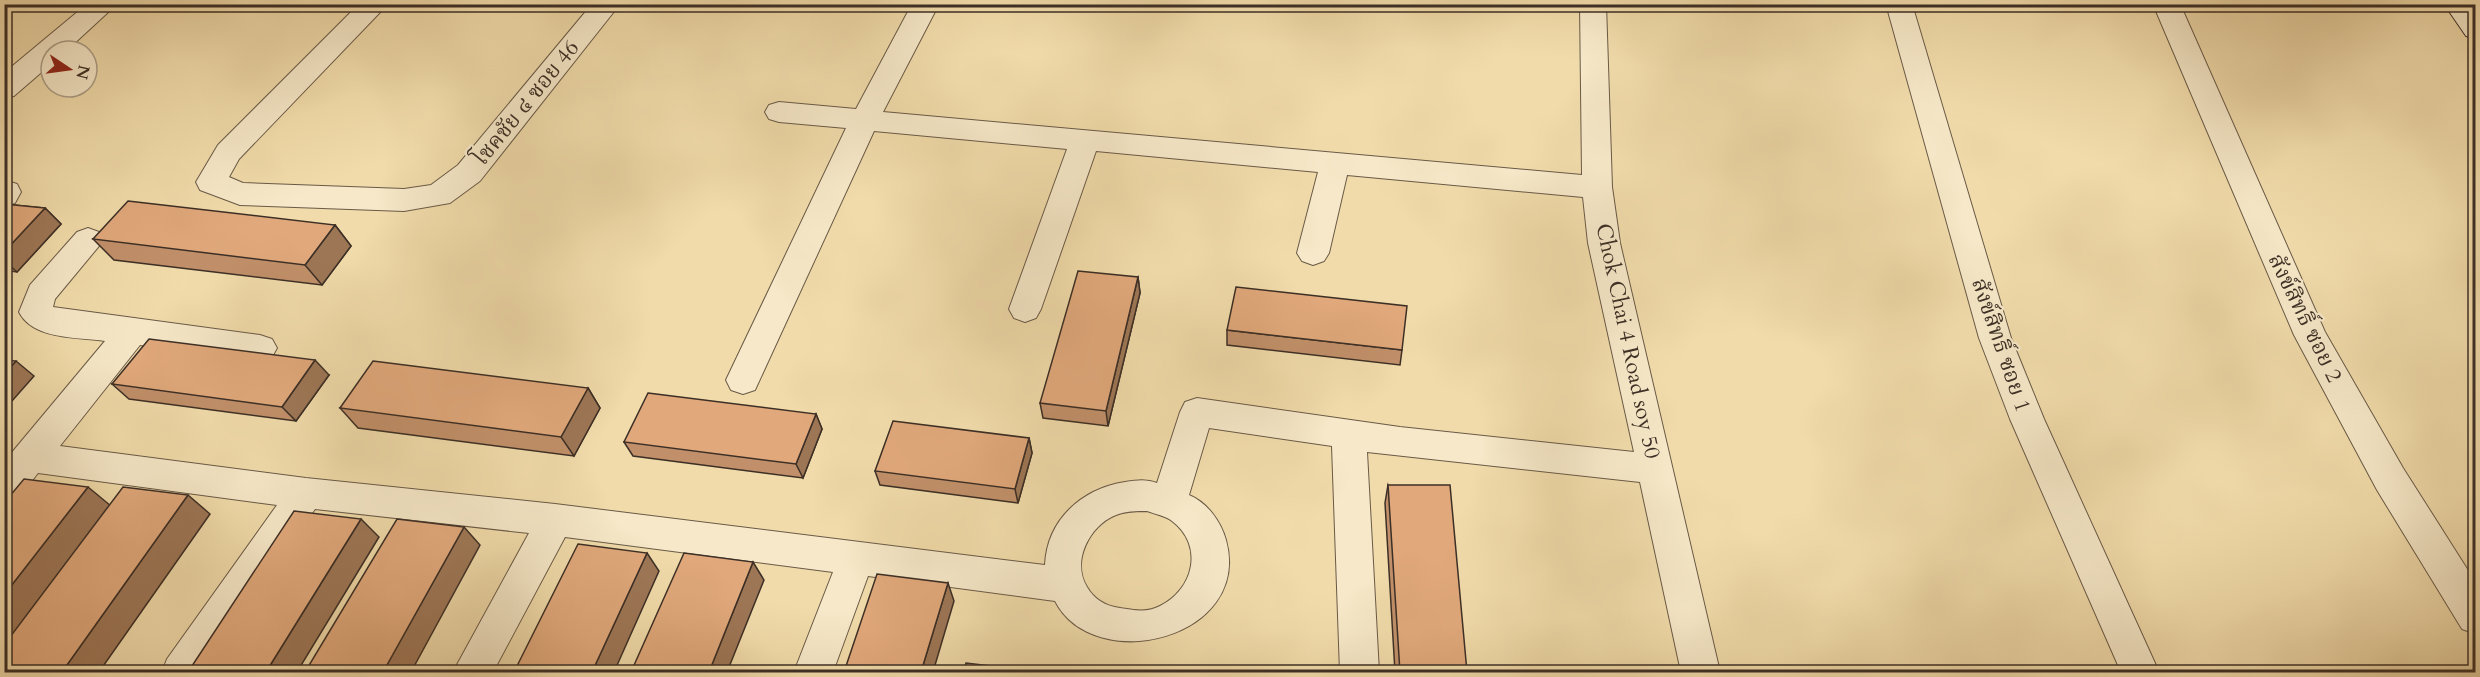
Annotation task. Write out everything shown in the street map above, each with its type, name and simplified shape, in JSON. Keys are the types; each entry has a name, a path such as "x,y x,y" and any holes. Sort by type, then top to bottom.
{"street":[{"path":"4,88 104,4"},
{"name":"โชคชัย ๔ ซอย 46","path":"375,4 228,152 211,182 240,194 404,200 439,195 469,173 607,4"},
{"path":"742,380 864,120 926,4"},
{"name":"สังข์สิทธิ์ ซอย 1","path":"1899,4 1995,339 2027,419 2140,672"},
{"name":"สังข์สิทธิ์ ซอย 2","path":"2166,4 2310,335 2390,479 2475,616"},
{"path":"2457,4 2475,30"},
{"name":"Chok Chai 4 Road soy 50","path":"1590,5 1597,187 1604,243 1701,672"},
{"path":"779,112 1597,187"},
{"path":"1025,309 1085,140"},
{"path":"1313,253 1335,163"},
{"path":"88,240 41,294 35,312 51,321 260,348"},
{"path":"4,489 132,332"},
{"path":"1170,500 1197,412 1400,442 1655,469"},
{"path":"1349,435 1359,672"},
{"path":"29,458 306,493 555,520 1065,585"},
{"path":"181,672 306,493"},
{"path":"1149,495 1170,500 1189,511 1204,527 1212,548 1212,570 1203,591 1188,609 1167,622 1143,629 1118,628 1095,619 1076,605 1065,585 1062,566 1065,546 1074,528 1088,513 1107,502 1128,496 1149,495"},
{"path":"472,672 555,520"},
{"path":"814,672 856,559"}],"building":[{"path":"128,201 335,225 305,265 93,239"},
{"path":"4,204 45,208 4,252"},
{"path":"1078,271 1138,277 1106,411 1040,403"},
{"path":"1236,287 1407,306 1402,350 1227,330"},
{"path":"149,339 315,360 282,407 112,384"},
{"path":"4,360 16,361 4,374"},
{"path":"373,361 588,388 561,437 340,408"},
{"path":"648,393 816,414 796,464 624,442"},
{"path":"893,421 1029,438 1015,489 875,471"},
{"path":"24,479 88,487 4,595 4,503"},
{"path":"1388,485 1450,485 1467,672 1400,672"},
{"path":"123,487 188,495 62,672 4,672 4,645"},
{"path":"294,511 361,519 266,672 188,672"},
{"path":"397,519 464,527 383,672 305,672"},
{"path":"578,544 647,553 592,672 514,672"},
{"path":"684,553 753,562 709,672 631,672"},
{"path":"877,574 948,583 921,672 844,672"},
{"path":"966,663 1040,672 963,672"}]}
